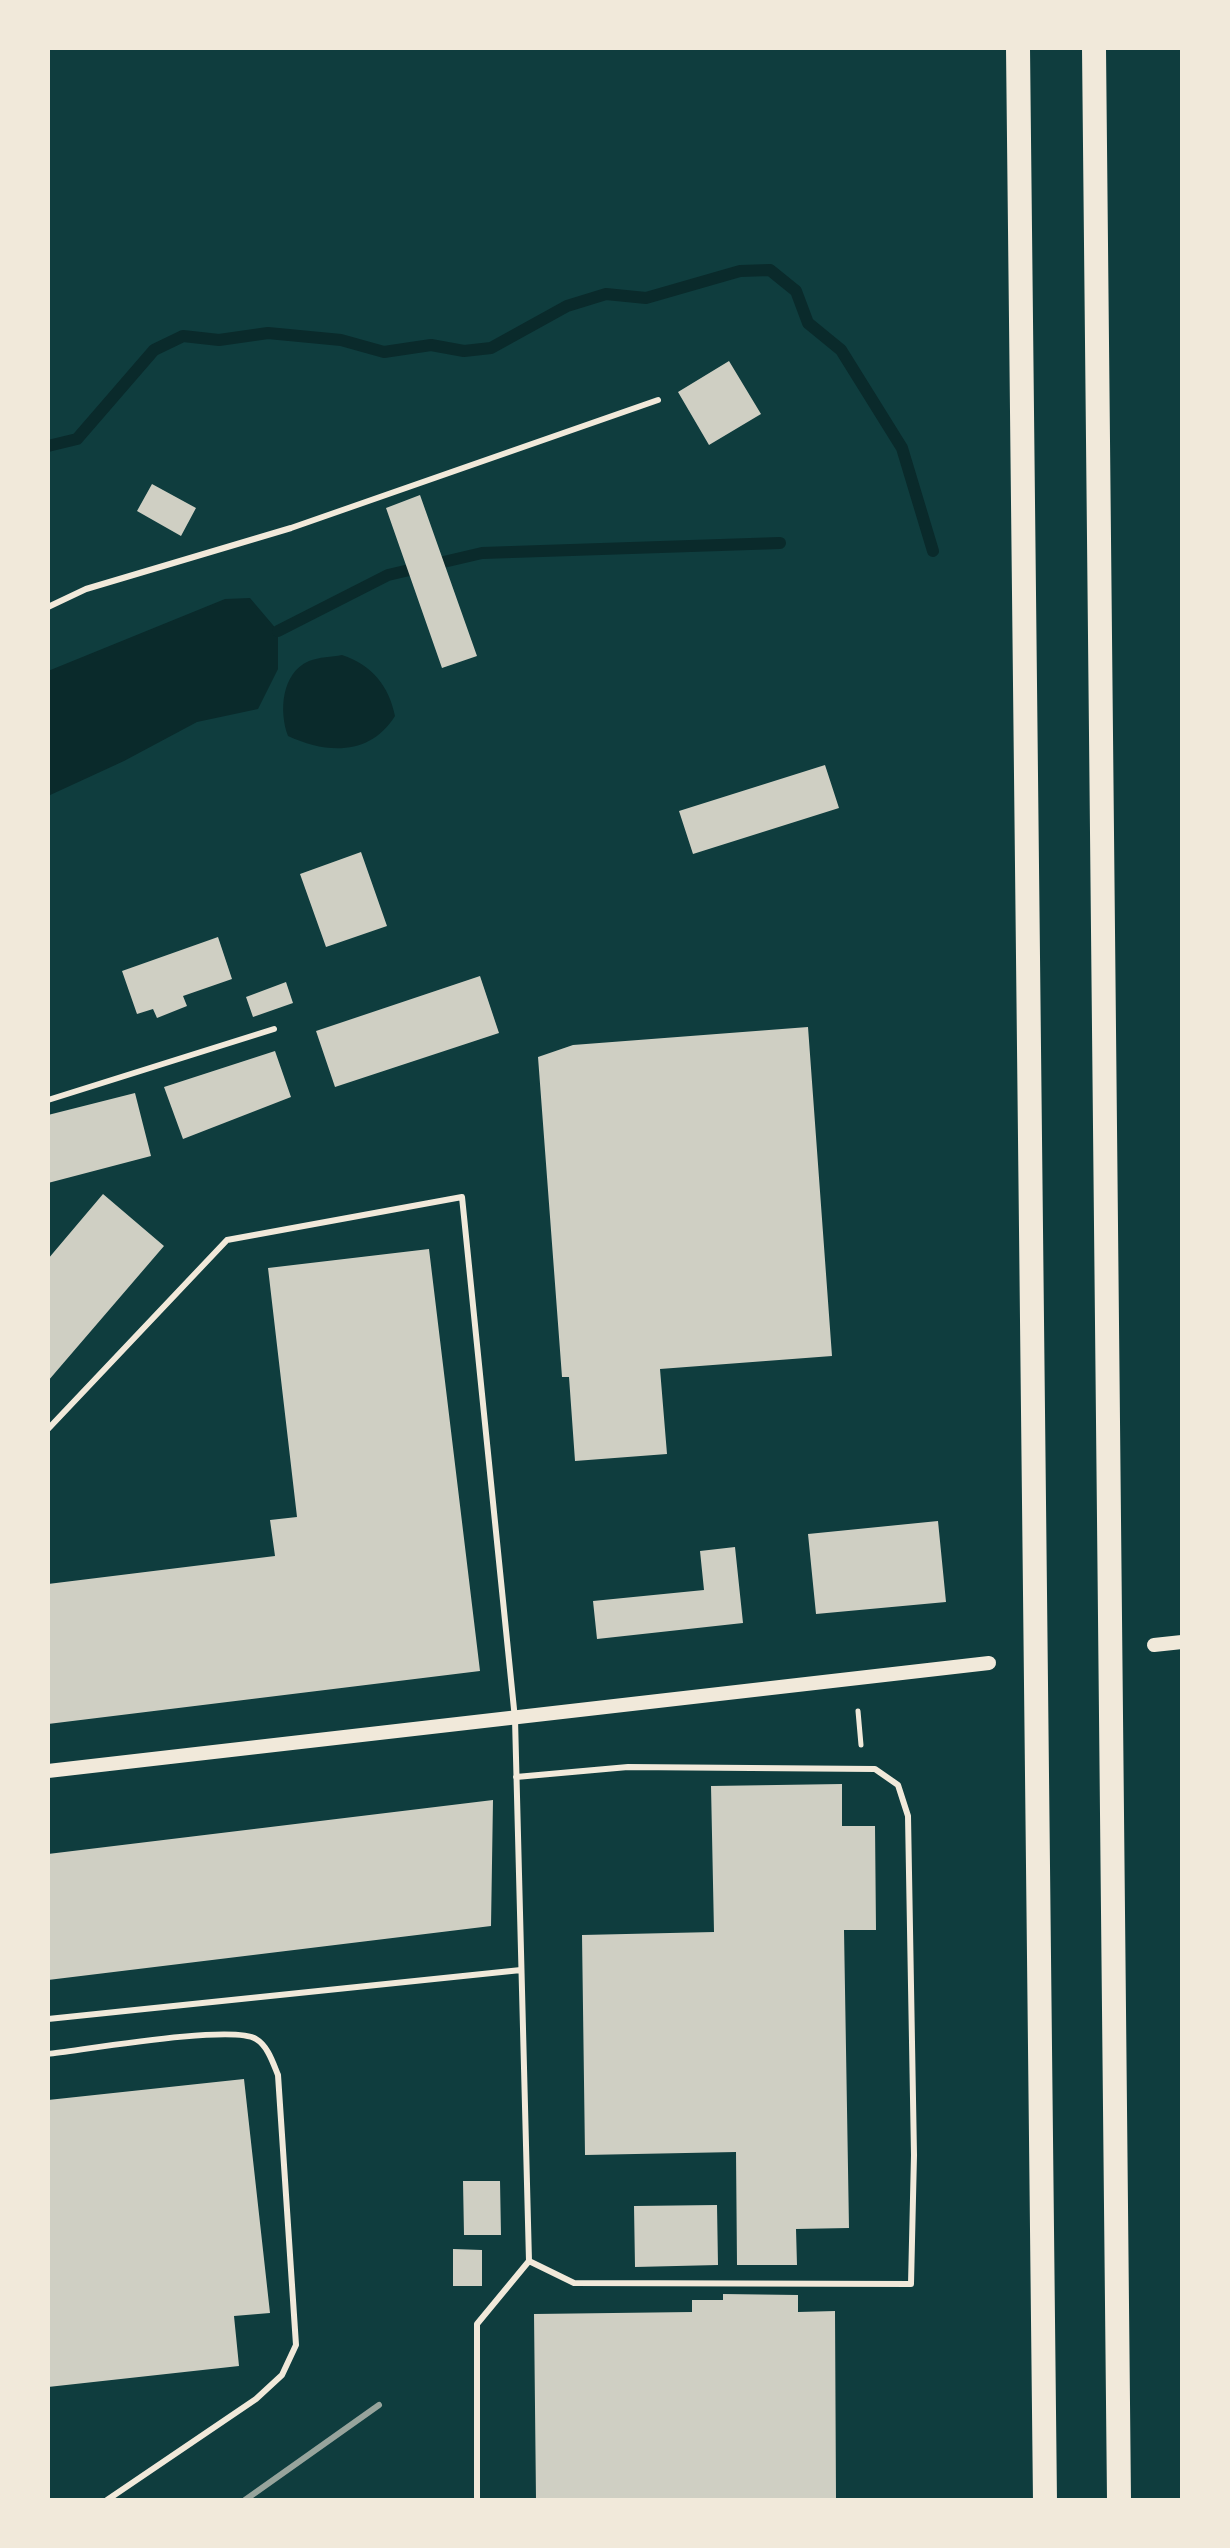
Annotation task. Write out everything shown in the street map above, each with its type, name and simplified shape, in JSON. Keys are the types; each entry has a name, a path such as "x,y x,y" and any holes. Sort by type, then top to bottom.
{"highway":[{"path":"1018,48 1045,2500"},
{"path":"1094,48 1119,2500"}],"street":[{"path":"1154,1645 1182,1642"},
{"path":"48,1771 989,1663"}],"lane":[{"path":"48,607 86,589 306,523 658,400"},
{"path":"48,1100 274,1029"},
{"path":"48,1429 227,1240 462,1197 515,1719 529,2261 477,2324 477,2500"},
{"path":"516,1777 628,1767 875,1769 898,1785 908,1816 914,2155 911,2284 574,2283 529,2261"},
{"path":"48,2019 521,1970"},
{"path":"48,2054 223,2033 255,2038 267,2050 278,2075 296,2345 282,2375 256,2399 107,2500"}],"path":[{"path":"858,1711 863,1768"}],"water":[{"path":"250,598 278,631 278,669 258,709 197,722 124,761 48,796 48,671 225,599"},
{"path":"342,655 353,659 378,678 395,716 373,739 347,748 318,746 288,736 283,705 293,674 309,661"}],"building":[{"path":"729,361 761,414 709,445 678,392"},
{"path":"152,484 196,508 181,536 137,511"},
{"path":"420,495 477,656 442,668 386,508"},
{"path":"825,765 839,808 693,854 679,811"},
{"path":"361,852 387,926 326,947 300,874"},
{"path":"218,937 232,979 183,996 187,1006 157,1018 153,1009 137,1014 122,971"},
{"path":"480,976 499,1033 335,1087 316,1031"},
{"path":"286,982 293,1003 253,1017 246,997"},
{"path":"808,1027 832,1356 660,1369 667,1454 575,1461 569,1377 562,1377 538,1057 573,1045"},
{"path":"275,1051 291,1097 183,1139 164,1087"},
{"path":"135,1093 151,1156 48,1183 48,1115"},
{"path":"103,1194 164,1246 48,1381 48,1259"},
{"path":"429,1249 480,1671 48,1724 48,1584 275,1556 270,1520 297,1517 268,1268"},
{"path":"938,1521 946,1602 816,1614 808,1534"},
{"path":"735,1547 743,1623 597,1639 593,1601 704,1590 700,1551"},
{"path":"842,1784 842,1826 875,1826 876,1930 844,1930 849,2228 796,2229 797,2265 737,2265 736,2152 585,2155 582,1935 714,1932 711,1786"},
{"path":"493,1800 491,1926 48,1980 48,1854"},
{"path":"244,2079 270,2313 234,2316 239,2366 48,2387 48,2100"},
{"path":"463,2181 500,2181 501,2235 464,2235"},
{"path":"717,2205 718,2265 635,2267 634,2206"},
{"path":"453,2249 482,2250 482,2286 453,2286"},
{"path":"723,2294 798,2295 798,2312 835,2311 836,2499 536,2500 534,2314 692,2312 692,2300 723,2300"}],"waterway":[{"path":"48,446 77,439 154,350 183,336 219,340 268,333 341,340 384,352 431,345 464,351 491,348 567,306 606,294 646,298 740,271 770,270 796,291 808,323 841,350 902,448 933,551"},
{"path":"278,631 388,575 482,553 780,543"}],"railway":[{"path":"245,2500 379,2405"}]}
